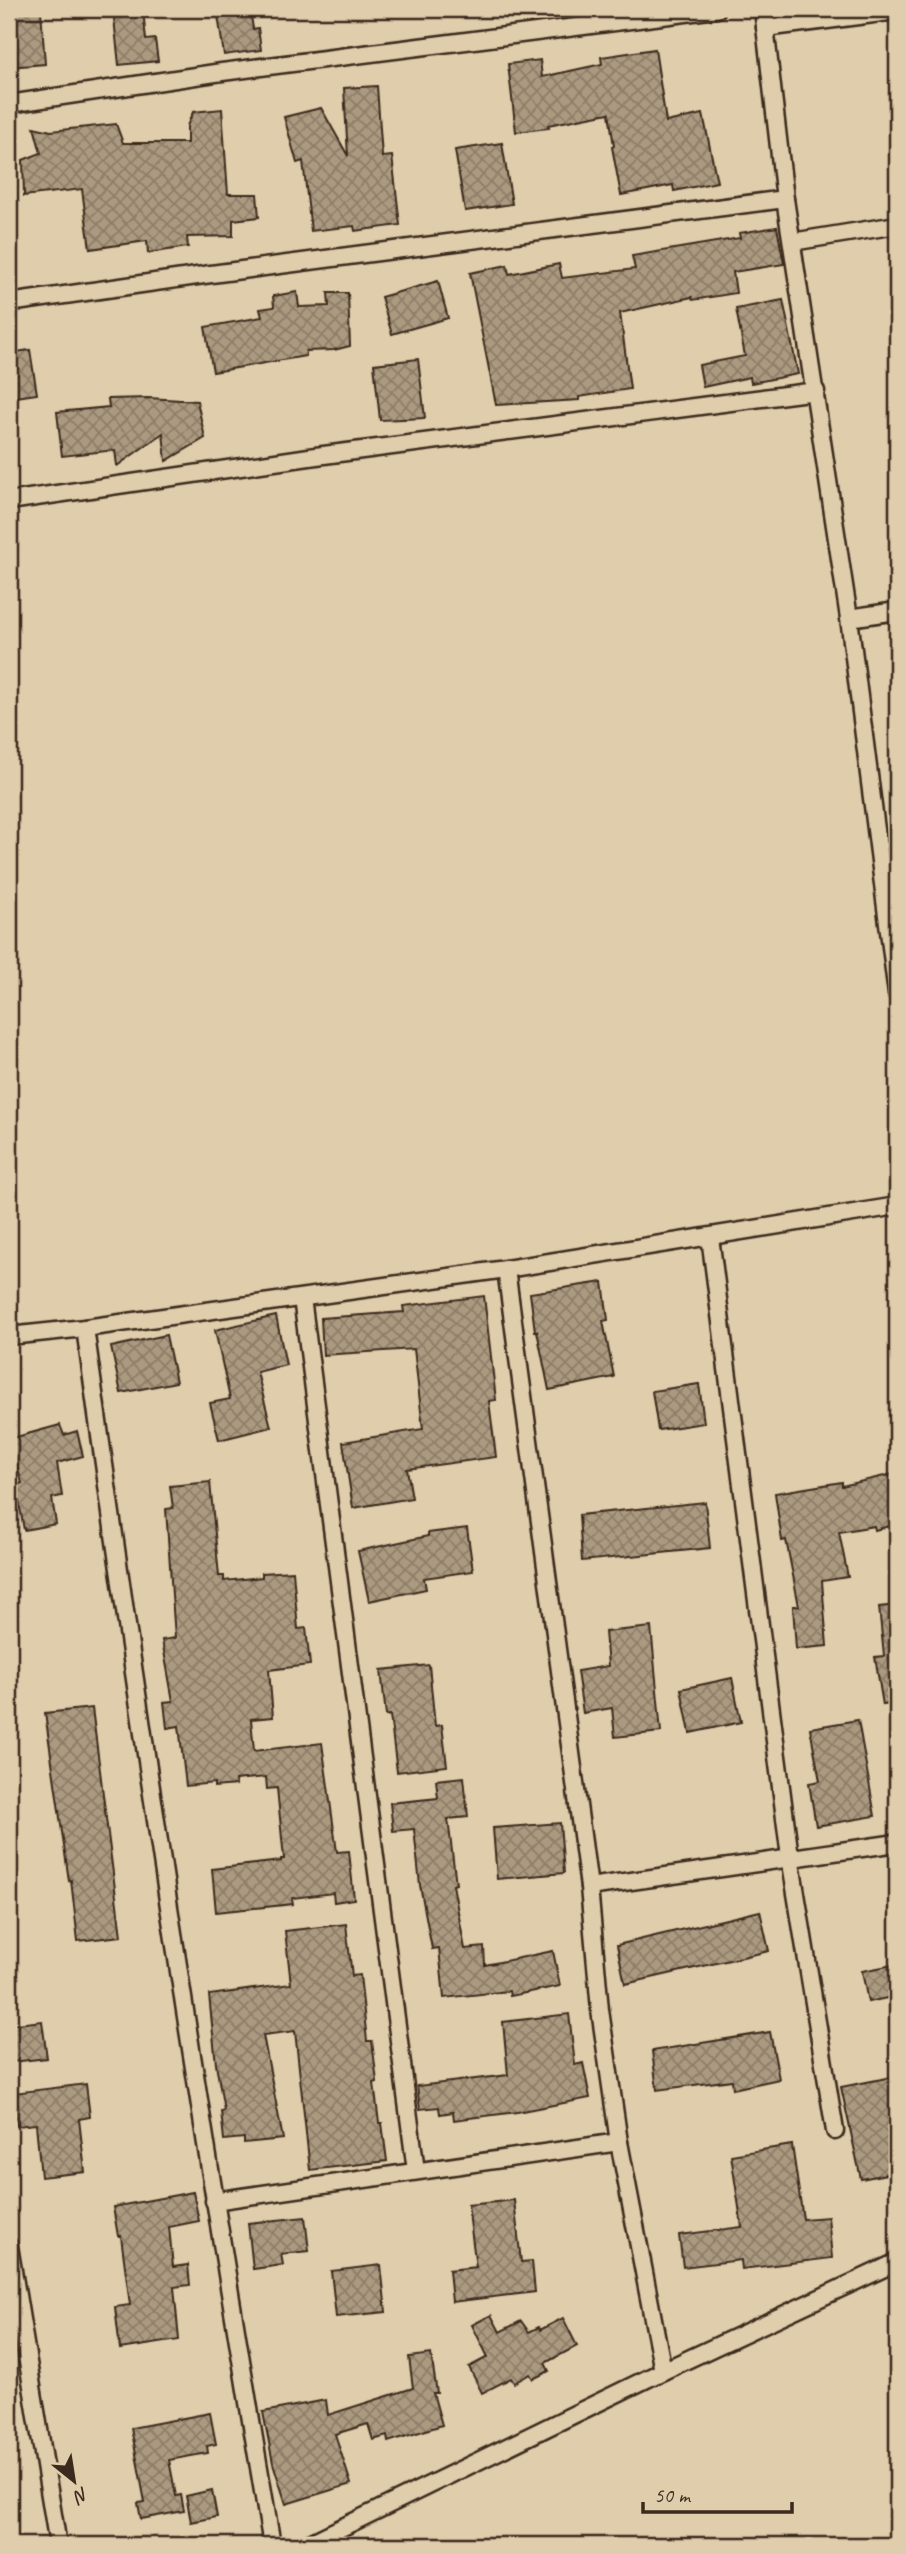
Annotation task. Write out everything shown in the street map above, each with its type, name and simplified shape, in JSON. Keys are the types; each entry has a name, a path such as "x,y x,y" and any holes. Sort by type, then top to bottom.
{"street":[{"path":"9,104 222,72 717,9"},
{"path":"763,9 785,199 849,618 897,994"},
{"path":"765,28 897,11"},
{"path":"9,303 239,270 785,199"},
{"path":"792,242 897,225"},
{"path":"9,501 330,454 816,391"},
{"path":"849,618 897,611"},
{"path":"9,1336 85,1328 506,1269 897,1206"},
{"path":"710,1237 790,1857 835,2130"},
{"path":"506,1269 589,1887 600,2010 619,2142 663,2371"},
{"path":"302,1298 416,2171"},
{"path":"85,1328 134,1683 214,2201 272,2545"},
{"path":"589,1887 897,1843"},
{"path":"214,2201 619,2142"},
{"path":"9,2246 58,2545"},
{"path":"306,2545 663,2371 897,2262"}],"building":[{"path":"113,9 143,9 146,40 155,39 158,61 119,65"},
{"path":"217,9 250,9 253,29 258,28 261,50 224,55"},
{"path":"41,10 45,64 9,67 9,13"},
{"path":"655,49 666,122 703,114 717,182 674,191 673,185 621,195 609,113 548,125 549,128 516,132 508,64 540,60 542,77 602,64 601,57"},
{"path":"377,86 382,157 392,156 400,225 355,231 354,226 311,231 303,161 297,163 284,117 321,108 348,156 344,88"},
{"path":"222,109 228,194 257,194 259,217 233,220 233,236 187,237 188,247 148,253 147,241 90,249 82,189 24,196 23,160 41,153 34,127 51,131 116,124 123,143 187,143 187,126 193,112"},
{"path":"502,143 512,204 465,211 455,150"},
{"path":"777,227 784,264 733,272 736,293 693,300 692,297 620,313 630,389 579,397 579,400 496,405 470,273 507,265 509,274 559,264 562,278 635,269 632,256 740,238 739,233"},
{"path":"438,281 448,318 392,334 381,297"},
{"path":"297,292 299,307 329,306 328,293 348,293 350,346 334,350 306,351 306,356 213,372 205,327 262,317 260,309 274,307 273,296"},
{"path":"783,300 798,374 751,383 750,377 703,387 699,365 745,356 736,309"},
{"path":"30,350 37,394 9,398 9,353"},
{"path":"418,359 425,418 380,420 374,364"},
{"path":"108,399 197,401 205,438 166,461 163,433 117,466 115,450 62,456 57,412 109,407"},
{"path":"603,1282 608,1320 603,1321 614,1377 549,1390 535,1331 530,1293"},
{"path":"484,1296 496,1400 489,1401 496,1457 407,1469 412,1498 353,1508 343,1442 423,1429 414,1349 323,1355 321,1318 404,1312 403,1306"},
{"path":"276,1316 286,1365 257,1372 271,1427 219,1440 210,1403 230,1399 215,1330"},
{"path":"166,1335 176,1382 121,1393 111,1347"},
{"path":"699,1384 704,1423 658,1430 652,1391"},
{"path":"60,1425 64,1435 77,1431 83,1456 57,1463 62,1496 52,1498 56,1524 24,1530 16,1485 22,1483 9,1439"},
{"path":"897,1473 897,1524 875,1530 874,1526 839,1532 848,1577 822,1581 827,1646 796,1649 793,1606 799,1606 786,1540 782,1541 775,1493 842,1482 842,1486"},
{"path":"210,1482 219,1576 224,1576 224,1581 262,1577 262,1573 293,1571 298,1629 306,1628 310,1665 269,1670 273,1717 251,1719 254,1751 322,1743 337,1852 349,1851 354,1899 334,1902 333,1893 292,1898 293,1904 216,1912 212,1869 284,1859 277,1788 267,1789 266,1777 235,1780 236,1785 214,1787 214,1783 186,1786 179,1726 167,1728 164,1702 173,1701 162,1640 175,1638 166,1509 173,1508 170,1486"},
{"path":"705,1502 710,1548 582,1561 579,1515"},
{"path":"467,1528 473,1571 424,1578 426,1589 369,1601 358,1551 428,1536 428,1533"},
{"path":"897,1605 897,1703 883,1705 875,1657 884,1656 879,1607"},
{"path":"651,1627 661,1732 615,1737 612,1708 583,1713 577,1671 608,1666 605,1632"},
{"path":"429,1665 435,1726 442,1725 447,1766 397,1772 390,1715 386,1716 381,1670"},
{"path":"732,1678 741,1722 690,1733 681,1689"},
{"path":"92,1708 121,1936 78,1941 45,1713"},
{"path":"858,1720 875,1816 816,1826 809,1783 820,1781 810,1728"},
{"path":"464,1777 468,1817 448,1819 456,1884 453,1885 465,1949 484,1947 485,1965 553,1951 560,1986 510,1996 509,1991 444,1998 439,1948 432,1949 420,1885 414,1829 393,1831 390,1803 438,1798 436,1780"},
{"path":"560,1823 564,1873 497,1879 493,1828"},
{"path":"760,1911 769,1951 625,1984 617,1945"},
{"path":"346,1924 352,1976 360,1975 367,2041 372,2041 379,2123 382,2123 387,2161 310,2170 295,2031 263,2035 283,2139 244,2143 244,2138 224,2140 221,2111 224,2110 209,1995 291,1984 285,1931"},
{"path":"893,1965 897,1996 868,2002 862,1971"},
{"path":"569,2014 575,2065 583,2063 590,2098 517,2112 454,2120 453,2112 440,2114 439,2107 420,2109 417,2086 508,2075 503,2022"},
{"path":"42,2021 47,2058 12,2062 9,2025"},
{"path":"770,2032 779,2079 733,2089 732,2080 657,2090 652,2051"},
{"path":"897,2076 897,2172 861,2179 841,2087"},
{"path":"86,2084 90,2117 79,2119 85,2172 41,2177 36,2124 17,2126 13,2093"},
{"path":"792,2145 803,2219 828,2217 832,2258 742,2269 741,2260 683,2267 679,2235 742,2227 731,2155"},
{"path":"193,2192 199,2221 169,2227 173,2267 188,2265 190,2285 174,2287 179,2340 120,2349 115,2307 130,2305 121,2236 118,2236 113,2207"},
{"path":"514,2200 521,2262 532,2261 535,2292 452,2302 449,2270 476,2267 468,2205"},
{"path":"305,2217 309,2251 281,2254 283,2265 253,2269 248,2223"},
{"path":"381,2265 386,2312 336,2317 331,2271"},
{"path":"491,2315 500,2332 521,2321 529,2332 539,2327 540,2330 563,2318 577,2346 545,2363 549,2371 533,2379 530,2374 514,2383 511,2378 482,2393 469,2367 488,2357 472,2325"},
{"path":"431,2354 437,2393 433,2393 442,2425 388,2442 387,2436 373,2440 368,2424 335,2434 351,2484 286,2504 273,2463 263,2412 326,2400 328,2415 413,2388 409,2357"},
{"path":"210,2413 216,2444 207,2446 208,2453 169,2460 176,2496 181,2495 184,2511 141,2519 138,2503 145,2502 131,2428"},
{"path":"212,2490 217,2517 191,2522 186,2496"}]}
